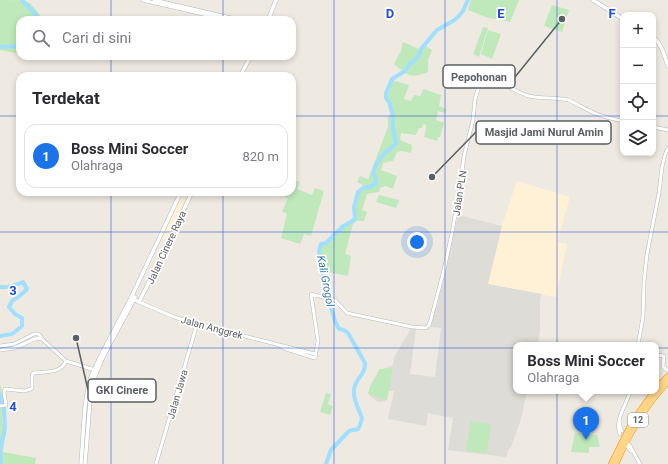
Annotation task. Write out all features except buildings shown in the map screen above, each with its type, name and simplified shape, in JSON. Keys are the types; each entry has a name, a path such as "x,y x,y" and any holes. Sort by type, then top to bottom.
{"highway":[{"path":"659,385 668,376"},
{"name":"12","path":"659,391 668,382"},
{"name":"12","path":"611,464 632,422 652,394"},
{"name":"12","path":"616,464 635,425 656,394"}],"main road":[{"path":"270,16 276,0"},
{"path":"593,0 620,17"},
{"path":"656,39 661,45 668,66"},
{"path":"241,72 248,60"},
{"name":"Jalan Cinere Raya","path":"95,370 133,297 143,272 180,196"},
{"name":"Jalan Cinere Raya","path":"140,301 190,196"},
{"name":"Jalan Anggrek","path":"133,297 140,301"},
{"path":"81,464 85,407 88,388 95,370"},
{"path":"85,464 91,389 95,370"}],"street":[{"path":"142,0 212,16"},
{"path":"154,0 223,16"},
{"name":"Jalan PLN","path":"315,356 318,341 311,294 334,300 347,313 412,327 426,328 429,325 444,270 454,220 464,156 473,120 475,99 480,83 488,82 508,87 529,96 568,100 591,112 620,120"},
{"path":"656,128 668,130"},
{"path":"639,342 643,317 647,254 662,167 668,148"},
{"name":"Jalan Anggrek","path":"140,301 174,317 280,345 286,349 315,356"},
{"name":"Jalan Jawa","path":"156,464 197,324"},
{"path":"0,346 14,344 37,334 66,360 95,370"},
{"path":"0,350 14,348 37,338 42,339"},
{"path":"659,355 664,356 663,367 667,370"},
{"path":"0,406 6,405 5,389 24,391 31,389 32,376 34,373 55,370 63,366 66,360"},
{"path":"621,432 620,417 629,394"},
{"path":"628,445 640,464"}],"shaded area":[{"path":"517,181 570,197 557,242 567,244 556,297 487,284 502,226"},
{"path":"181,197 187,200 167,241 161,238"},
{"path":"458,215 502,226 488,284 541,294 538,342 513,342 513,394 526,394 521,419 511,447 508,450 507,456 505,457 448,450 453,418 428,413 426,426 388,419 394,391 388,391 386,401 378,402 369,395 378,376 378,371 393,365 394,358 411,328 416,329 410,374 435,377 441,328 431,327 445,275"}],"green space":[{"path":"0,0 26,1 31,4 40,16 16,16 16,53 0,50"},
{"path":"471,0 519,0 510,22 486,17 468,10"},
{"path":"552,5 569,10 562,32 544,26"},
{"path":"483,27 488,28 479,57 473,54"},
{"path":"488,30 501,34 492,59 481,54"},
{"path":"403,42 421,50 425,46 432,50 428,60 428,72 413,76 406,74 394,64 401,51"},
{"path":"392,80 409,85 404,99 411,101 414,95 421,96 423,89 441,95 439,106 446,109 445,113 438,111 436,120 444,123 440,137 438,137 437,141 424,137 426,125 423,124 422,128 419,128 416,135 401,133 400,140 412,145 411,153 401,151 397,152 393,161 383,163 381,170 397,176 393,189 385,186 380,188 379,192 367,194 362,210 367,212 364,221 357,221 353,224 345,254 351,256 348,276 323,271 320,245 326,243 354,218 356,201 363,185 357,182 360,176 368,179 388,127 388,116 393,116 387,97"},
{"path":"296,181 300,182 297,189 312,195 315,188 324,191 311,236 304,234 300,244 281,238 287,214 282,211 288,199 283,196 296,196"},
{"path":"379,195 399,200 396,208 376,202"},
{"path":"393,368 387,400 368,394 370,386 380,369"},
{"path":"0,384 3,397 2,423 6,425 3,452 36,458 35,464 0,464"},
{"path":"326,393 331,394 328,404 333,406 330,415 320,412"},
{"path":"471,421 491,424 487,453 466,451"},
{"path":"575,433 597,435 600,447 589,447 589,453 571,452"}],"waterway":[{"path":"22,0 37,16"},
{"name":"Kali Grogol","path":"393,126 392,112 386,98 386,93 392,79 405,71 437,30 458,17 463,11 468,0"},
{"path":"0,47 16,46"},
{"name":"Kali Grogol","path":"326,464 331,450 349,431 358,429 360,425 362,418 355,399 354,388 364,371 365,363 348,333 339,329 335,321 326,290 319,252 321,244 326,243 342,227 355,219 354,207 358,192 363,188 370,187 376,183 376,179 373,174 376,165 381,157 396,143 393,128"},
{"path":"0,287 9,287 23,282 27,289 12,301 9,307 15,314 22,318 22,326 12,334 0,336"},
{"path":"0,395 4,409 5,427 0,449 1,464"}],"place":[{"name":"Pepohonan","path":"562,19"},
{"name":"Masjid Jami Nurul Amin","path":"432,177"},
{"name":"GKI Cinere","path":"76,338"},
{"name":"Boss Mini Soccer","path":"586,440"}]}
